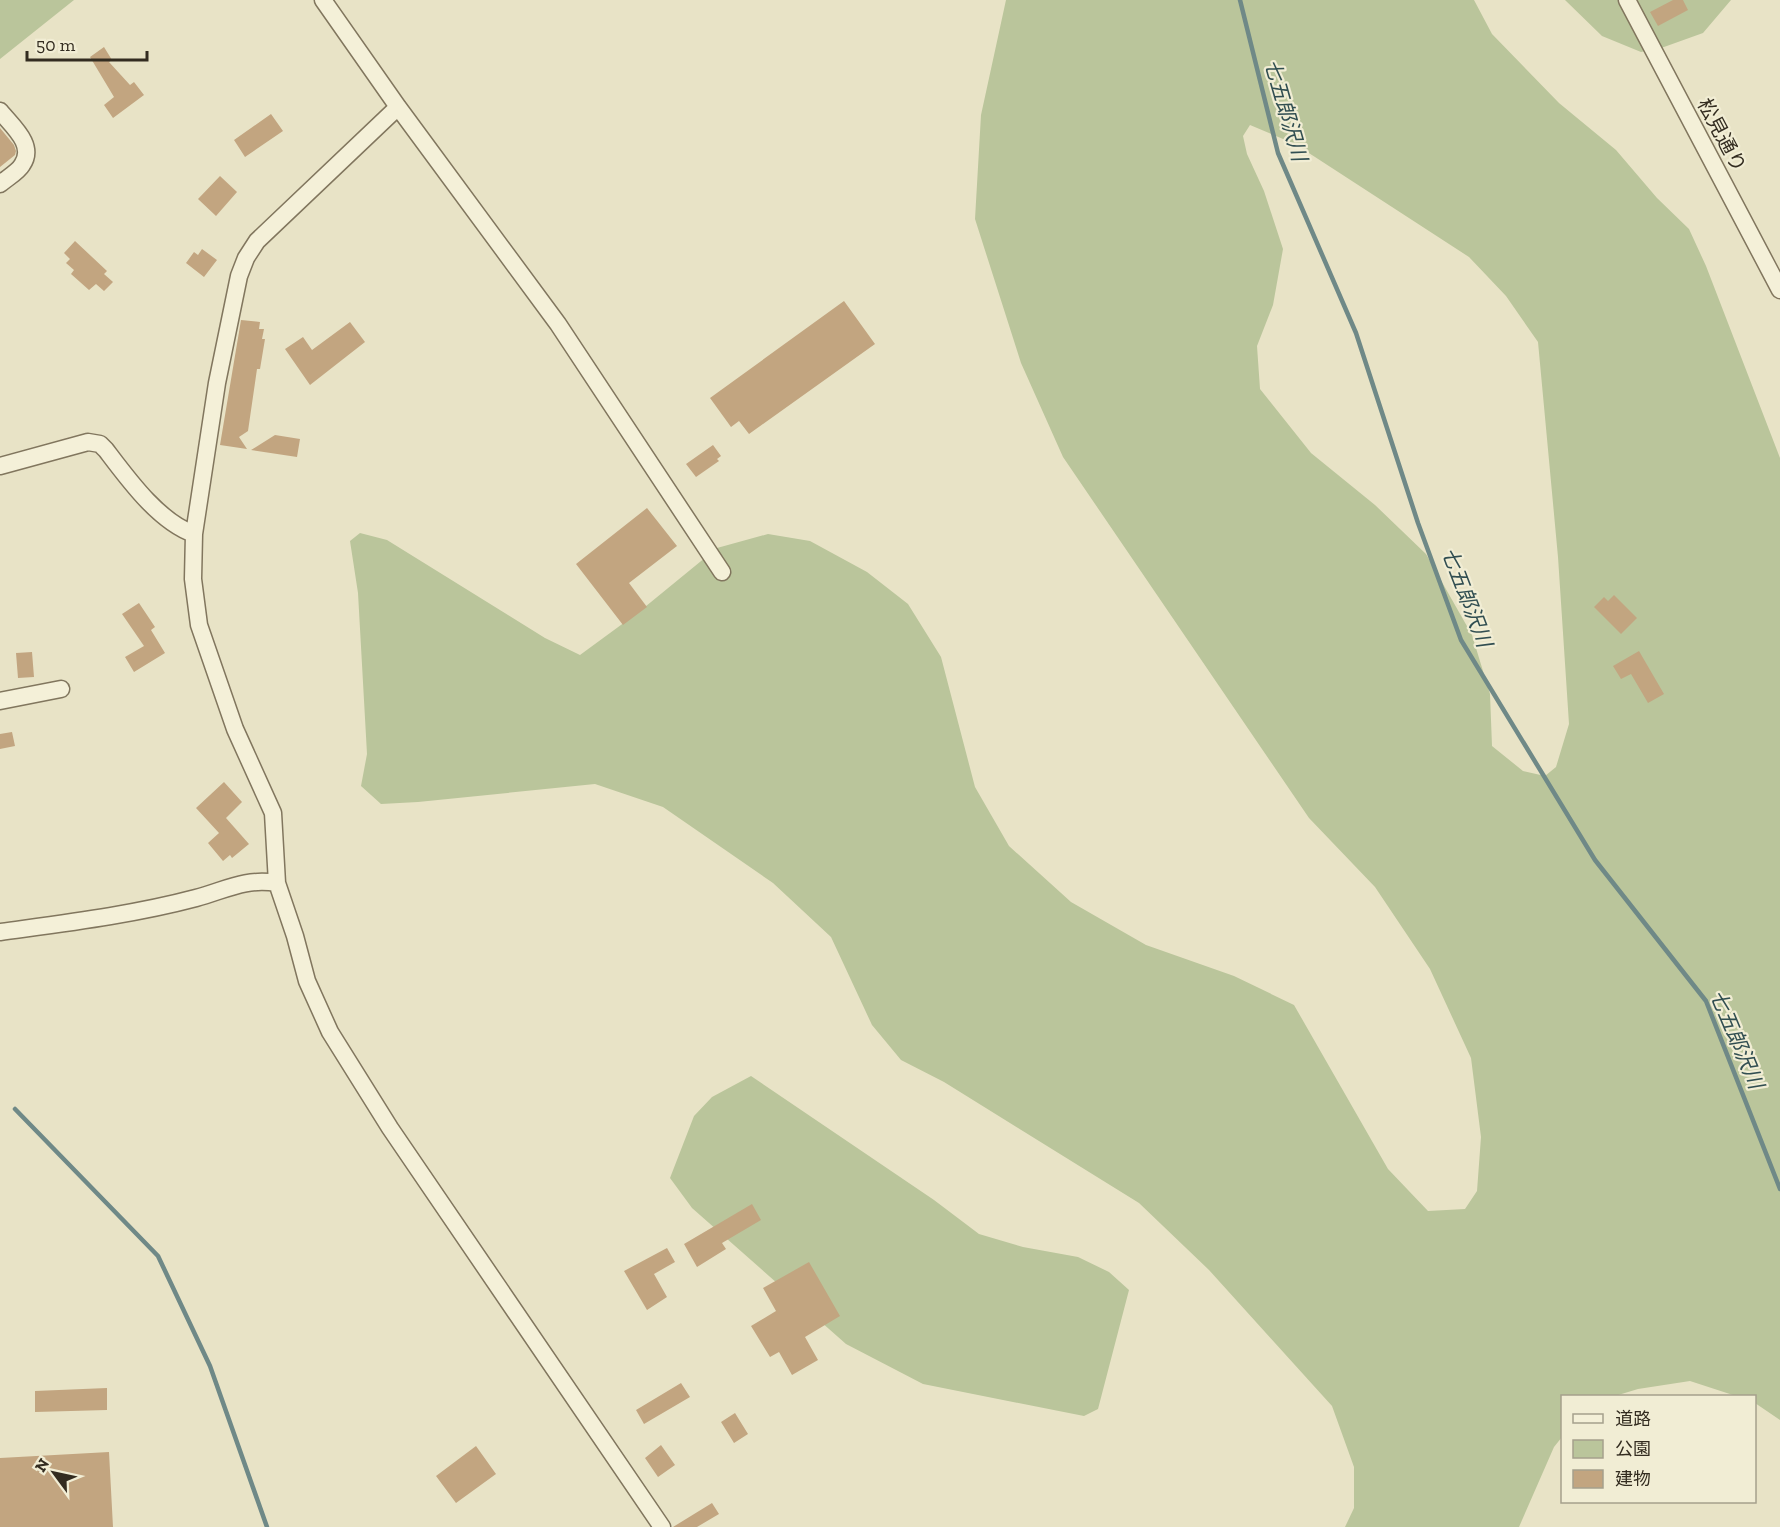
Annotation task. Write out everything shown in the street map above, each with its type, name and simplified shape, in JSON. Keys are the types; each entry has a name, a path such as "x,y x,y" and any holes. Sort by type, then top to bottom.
{"street":[{"path":"323,0 398,107 558,324 722,572"},
{"name":"松見通り","path":"1627,0 1780,290"},
{"path":"398,107 257,241 246,258 239,276 217,383 194,534 193,579 199,625 235,729 273,813 277,883 295,936 306,981 330,1032 397,1137 662,1527"},
{"path":"0,111 25,141 26,155 22,166 0,184"},
{"path":"0,466 88,442 100,444 137,490 181,530 194,534"},
{"path":"0,701 61,689"},
{"path":"0,932 99,918 197,898 242,882 261,880 277,883"}],"green space":[{"path":"0,0 74,0 0,59"},
{"path":"1006,0 1474,0 1492,34 1559,103 1616,150 1657,198 1689,229 1706,266 1780,458 1780,1420 1756,1404 1756,1395 1733,1395 1690,1381 1638,1389 1618,1395 1561,1395 1561,1438 1554,1447 1519,1527 1345,1527 1354,1508 1354,1467 1332,1406 1209,1270 1139,1203 944,1082 901,1060 872,1025 831,937 773,883 663,807 595,784 381,804 361,786 367,754 358,593 350,541 360,533 387,540 545,638 580,655 640,611 717,548 768,534 810,541 867,572 908,604 941,657 975,787 1009,846 1071,902 1146,945 1234,976 1294,1005 1388,1169 1428,1211 1465,1209 1477,1191 1481,1137 1471,1058 1430,969 1375,887 1309,818 1063,457 1021,363 975,219 981,115","holes":["1250,125 1295,144 1469,257 1506,296 1538,342 1558,557 1569,724 1556,767 1545,776 1523,771 1492,746 1490,694 1472,635 1426,554 1375,505 1311,453 1260,389 1257,346 1273,305 1283,249 1264,191 1247,154 1243,136"]},
{"path":"1565,0 1731,0 1703,33 1664,47 1641,52 1602,36"},
{"path":"751,1076 934,1200 979,1234 1023,1247 1078,1257 1109,1272 1129,1290 1098,1409 1084,1416 923,1384 846,1344 692,1208 670,1178 694,1116 712,1097"}],"building":[{"path":"1673,0 1683,0 1688,10 1658,26 1650,12"},
{"path":"104,47 112,60 109,62 130,85 134,82 144,95 113,118 104,105 114,97 90,57"},
{"path":"271,114 283,131 245,157 234,140"},
{"path":"0,128 16,151 15,155 0,167"},
{"path":"220,176 237,192 216,216 198,199"},
{"path":"75,241 107,271 104,274 113,282 104,291 96,284 89,290 71,274 74,270 66,263 70,259 64,253"},
{"path":"202,249 217,260 204,277 186,263 194,252 198,255"},
{"path":"844,301 875,344 749,434 739,421 731,427 710,398"},
{"path":"241,320 260,322 259,329 264,329 262,339 265,339 260,369 257,369 248,431 239,437 247,449 220,445"},
{"path":"350,322 365,342 310,385 285,349 303,337 312,350"},
{"path":"275,435 300,439 297,457 251,450"},
{"path":"713,445 721,456 717,459 719,461 696,477 686,464"},
{"path":"647,508 677,546 629,583 647,607 623,625 576,564"},
{"path":"1614,595 1637,618 1621,634 1594,607 1604,597 1608,601"},
{"path":"139,603 155,627 151,630 165,653 134,672 125,657 144,646 122,614"},
{"path":"1639,651 1664,694 1648,703 1631,674 1621,679 1613,666"},
{"path":"32,652 34,677 18,678 16,653"},
{"path":"12,732 15,746 0,749 0,734"},
{"path":"224,782 242,802 226,818 249,844 232,858 230,855 223,861 208,843 219,833 196,808"},
{"path":"752,1204 761,1220 722,1243 726,1249 697,1267 684,1244"},
{"path":"667,1248 675,1262 654,1274 667,1297 647,1310 624,1271"},
{"path":"809,1262 840,1316 805,1337 818,1360 792,1375 779,1352 770,1357 751,1326 776,1311 763,1288"},
{"path":"681,1383 690,1397 644,1424 636,1410"},
{"path":"107,1388 107,1410 35,1412 35,1391"},
{"path":"735,1413 748,1434 734,1443 721,1422"},
{"path":"661,1445 675,1465 658,1477 645,1458"},
{"path":"476,1446 496,1474 456,1503 436,1476"},
{"path":"109,1452 113,1527 0,1527 0,1458"},
{"path":"712,1503 719,1514 697,1527 673,1527"}],"waterway":[{"name":"七五郎沢川","path":"1240,0 1278,153 1356,333 1418,523 1461,640 1595,860 1706,1001 1780,1189"},
{"path":"15,1109 158,1256 210,1366 267,1527"}]}
